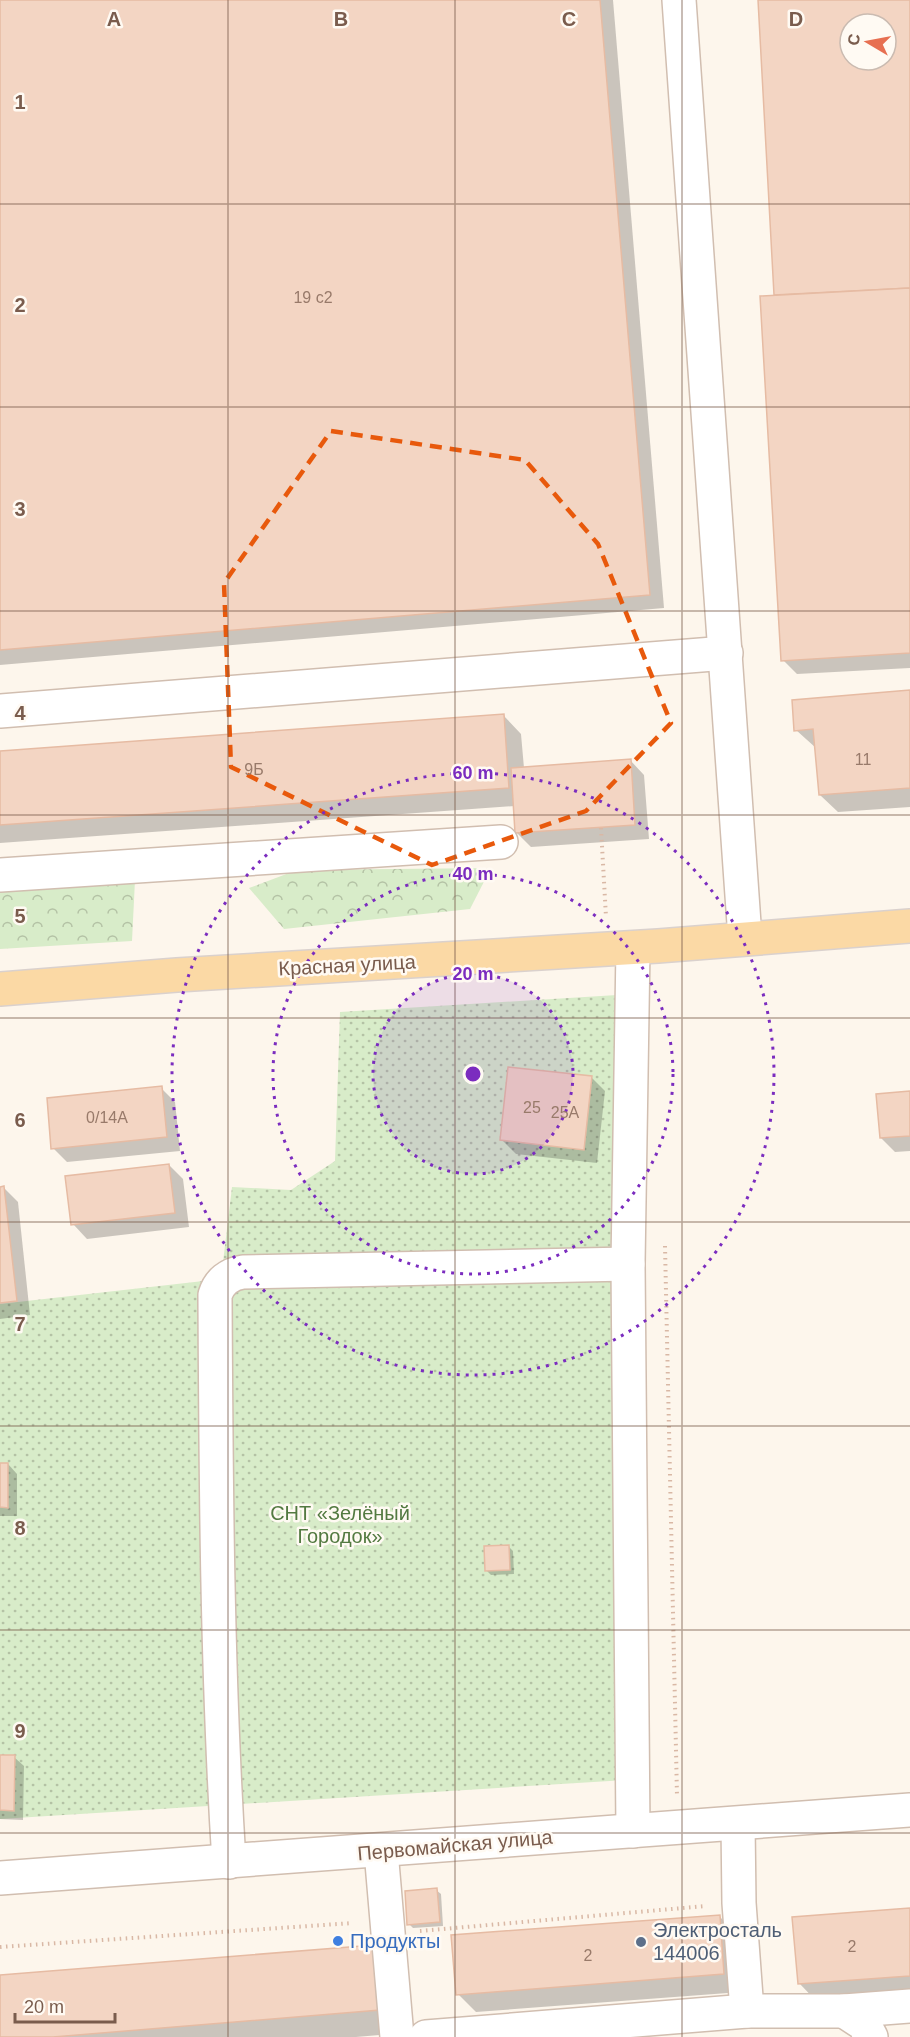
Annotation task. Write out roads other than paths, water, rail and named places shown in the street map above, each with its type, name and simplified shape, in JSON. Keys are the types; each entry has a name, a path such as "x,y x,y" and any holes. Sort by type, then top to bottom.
{"main road":[{"name":"Красная улица","path":"0,989 177,975 633,948 910,926"}],"street":[{"path":"679,0 745,938"},
{"path":"0,711 726,653"},
{"path":"0,875 501,842"},
{"path":"633,948 628,1264 633,1831"},
{"path":"229,1862 220,1699 216,1544 215,1295 217,1289 228,1276 243,1272 628,1264"},
{"name":"Первомайская улица","path":"0,1878 910,1810"},
{"path":"738,1824 739,1903 747,2011"},
{"path":"381,1851 397,2037"},
{"path":"426,2037 747,2011 844,2011 910,2006"},
{"path":"844,2011 864,2024 871,2037"}],"place":[{"name":"Продукты","path":"338,1941"},
{"name":"Электросталь 144006","path":"641,1942"}],"park label":[{"name":"СНТ «Зелёный Городок»","path":"340,1524"}]}
